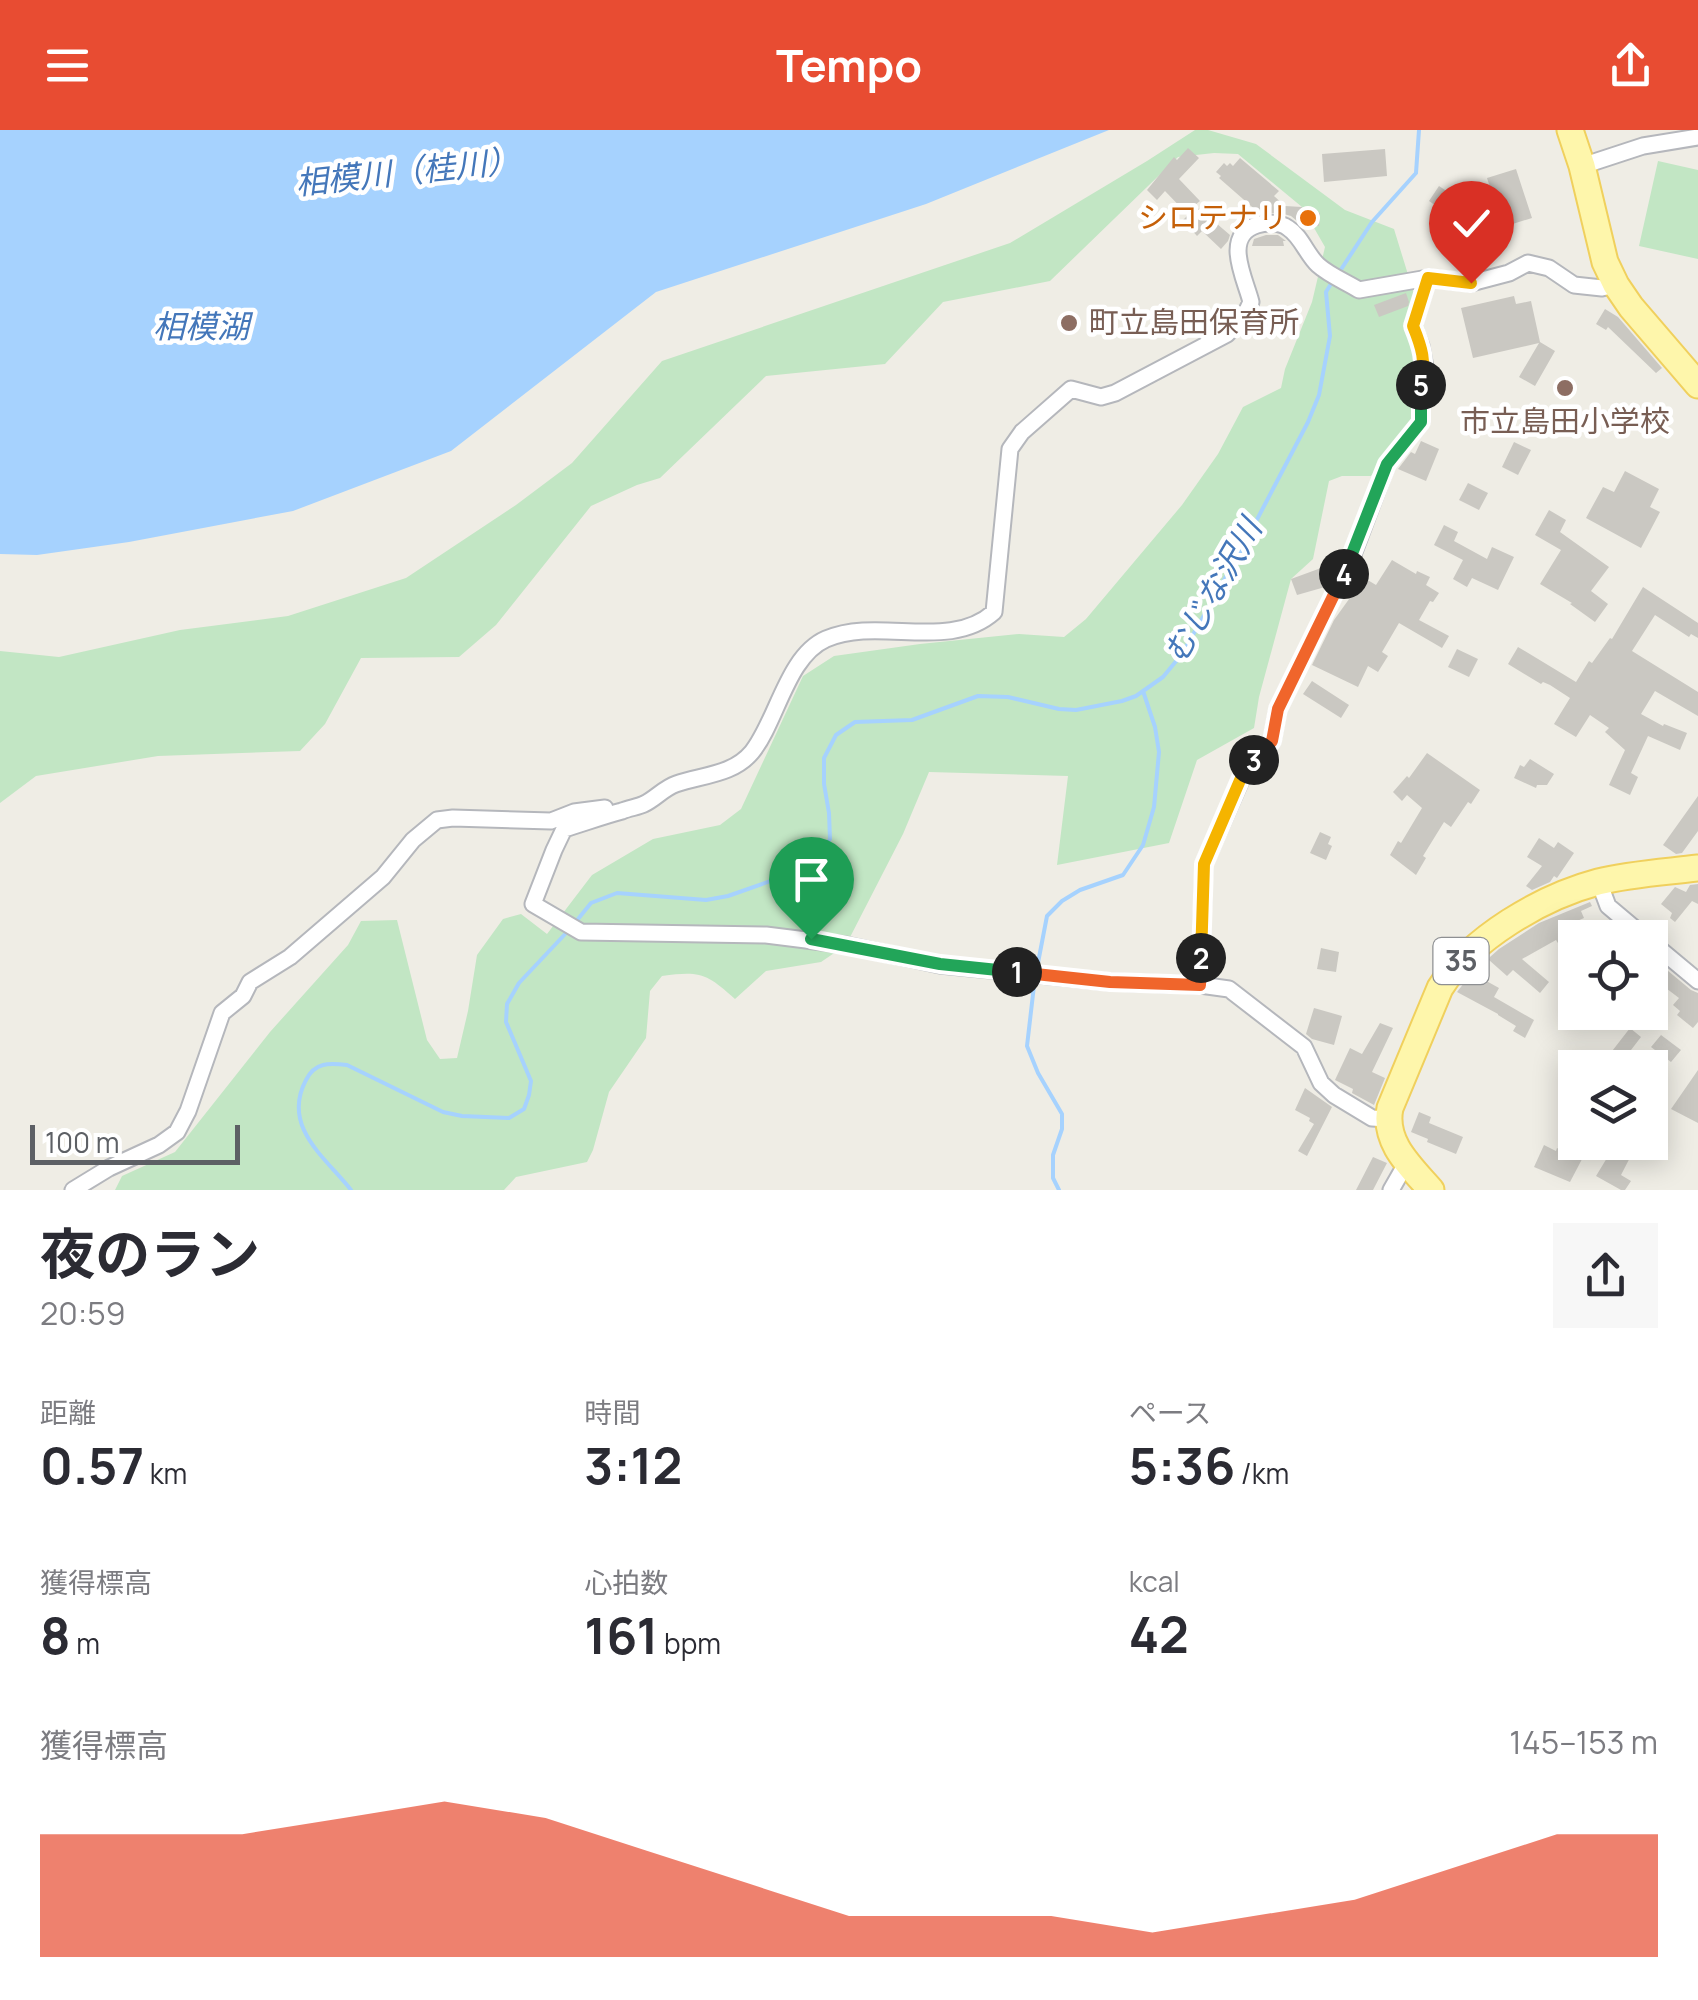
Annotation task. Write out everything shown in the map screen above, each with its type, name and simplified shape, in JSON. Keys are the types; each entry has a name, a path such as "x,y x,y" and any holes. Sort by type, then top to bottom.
{"main road":[{"path":"1570,130 1605,262 1616,285 1698,385"},
{"name":"35","path":"1388,1120 1440,988 1462,960 1488,938 1539,905 1599,882 1698,868"},
{"path":"1388,1120 1392,1140 1431,1190"}],"street":[{"path":"1582,166 1653,144 1698,138"},
{"path":"1388,1120 1372,1118 1334,1096 1321,1083 1304,1047 1229,989 1110,982 940,964 846,945 766,935 581,932 533,904 564,828 643,805 674,784 730,768 751,753 794,672 808,651 821,641 842,633 962,629 994,612 1010,450 1022,432 1072,389 1101,397 1115,394 1228,334 1244,317 1251,302 1237,258 1239,243 1247,230 1261,224 1290,228 1318,265 1359,290 1428,278 1471,283 1528,264 1549,268 1574,285 1616,285"},
{"path":"1200,985 1204,864 1244,771 1272,741 1278,709 1351,560 1387,464 1421,422 1425,367 1413,326 1428,278"},
{"path":"73,1190 177,1132 222,1013 243,996 250,982 290,957 384,878 414,840 436,820 551,822 574,812 624,810"},
{"path":"1599,882 1608,906 1625,920"},
{"path":"1668,956 1698,982"},
{"path":"1391,1190 1407,1162"}],"green space":[{"path":"1195,130 1256,144 1345,210 1394,229 1430,346 1429,378 1409,425 1371,476 1342,476 1329,481 1313,559 1291,579 1254,728 1197,760 1169,843 1057,865 1068,776 929,772 903,834 846,945 821,962 766,971 735,999 702,976 662,976 650,991 646,1038 609,1092 587,1162 516,1177 504,1190 115,1190 122,1176 175,1152 270,1032 348,945 361,921 397,920 427,1040 440,1059 457,1058 477,955 503,919 521,914 547,934 592,875 653,839 720,825 741,809 803,676 834,656 1019,634 1064,637 1086,619 1182,505 1218,454 1243,407 1281,388 1312,302 1325,247 1302,207 1238,154 1178,157 1050,281 943,302 885,364 766,376 660,478 591,506 496,625 459,657 361,658 325,724 300,751 158,756 36,776 0,803 0,651 59,657 180,630 288,616 406,578 572,463 662,361 1010,243"},
{"path":"1658,161 1698,170 1698,259 1639,246"}],"water":[{"name":"相模湖","path":"0,130 1109,130 926,204 656,292 451,451 293,511 37,555 0,554"}],"building":[{"path":"1188,148 1199,158 1179,179 1200,201 1195,205 1214,226 1216,223 1230,235 1221,249 1202,231 1197,236 1183,220 1188,215 1165,191 1157,200 1147,190 1174,157 1177,160"},
{"path":"1385,149 1387,176 1324,182 1322,154"},
{"path":"1240,158 1279,191 1274,196 1285,206 1320,213 1319,226 1303,226 1280,213 1259,213 1216,172 1224,163 1233,166"},
{"path":"1516,169 1532,218 1503,227 1487,178"},
{"path":"1439,186 1478,212 1460,238 1432,219 1439,208 1429,201"},
{"path":"1278,235 1286,241 1284,246 1252,246 1254,239"},
{"path":"1406,293 1408,306 1379,317 1374,305"},
{"path":"1514,296 1516,304 1531,301 1540,342 1555,351 1535,386 1519,377 1539,343 1473,358 1461,308"},
{"path":"1605,309 1618,317 1662,368 1656,373 1608,327 1606,330 1596,324"},
{"path":"1421,441 1439,449 1426,481 1398,469 1411,452 1415,454"},
{"path":"1514,442 1531,450 1518,475 1502,467"},
{"path":"1625,471 1659,489 1650,507 1660,512 1641,548 1586,518 1603,487 1614,492"},
{"path":"1468,483 1488,493 1479,510 1459,500"},
{"path":"1549,510 1566,520 1560,532 1609,567 1591,591 1608,604 1595,622 1540,584 1561,550 1535,535"},
{"path":"1444,525 1458,532 1454,541 1487,559 1492,547 1514,557 1498,590 1472,578 1467,587 1453,579 1463,560 1434,545"},
{"path":"1392,560 1430,577 1426,585 1439,593 1419,620 1449,636 1442,648 1399,623 1382,652 1388,656 1378,672 1368,666 1358,687 1312,665 1361,576 1376,585"},
{"path":"1321,568 1325,587 1297,595 1291,579"},
{"path":"1643,587 1698,623 1698,638 1691,634 1689,637 1655,615 1632,651 1698,692 1698,716 1655,691 1641,714 1687,733 1680,750 1648,736 1631,773 1638,777 1630,795 1609,785 1625,750 1605,732 1609,728 1590,715 1576,737 1554,724 1570,698 1508,664 1518,647 1576,682 1589,661 1592,663 1612,639"},
{"path":"1457,649 1478,659 1469,677 1448,667"},
{"path":"1312,681 1349,705 1341,718 1303,694"},
{"path":"1427,753 1480,790 1451,827 1444,822 1416,875 1390,855 1422,808 1407,795 1402,801 1393,792"},
{"path":"1530,759 1554,774 1547,785 1536,788 1514,778 1520,765 1524,767"},
{"path":"1698,796 1698,831 1682,853 1676,854 1663,845"},
{"path":"1320,832 1331,837 1326,860 1310,853"},
{"path":"1539,838 1554,848 1558,842 1574,853 1557,878 1554,876 1532,890 1526,886 1542,866 1527,857"},
{"path":"1698,884 1698,904 1692,901 1675,922 1670,918 1672,913 1661,904 1675,887 1686,892 1690,885"},
{"path":"1590,902 1592,906 1581,911 1584,918 1580,920 1558,920 1558,943 1556,940 1522,959 1549,982 1540,993 1513,970 1507,976 1489,960 1539,923"},
{"path":"1321,948 1339,952 1336,972 1317,969"},
{"path":"1668,971 1698,993 1698,1022 1693,1028 1677,1015 1680,1011 1673,1005 1679,998 1668,990"},
{"path":"1472,973 1499,988 1494,997 1534,1020 1525,1038 1513,1031 1516,1026 1457,992"},
{"path":"1314,1008 1342,1016 1334,1045 1306,1034"},
{"path":"1380,1023 1393,1028 1372,1072 1385,1078 1374,1105 1335,1080 1350,1048 1362,1054"},
{"path":"1628,1030 1641,1037 1631,1050 1613,1050"},
{"path":"1661,1035 1681,1050 1671,1062 1668,1050 1651,1047"},
{"path":"1698,1070 1698,1123 1671,1109"},
{"path":"1305,1088 1332,1107 1307,1156 1298,1151 1314,1124 1295,1110"},
{"path":"1419,1112 1431,1117 1429,1123 1463,1137 1456,1154 1411,1132"},
{"path":"1544,1145 1556,1151 1557,1148 1558,1160 1582,1160 1570,1182 1534,1167"},
{"path":"1373,1157 1387,1163 1373,1190 1356,1190"},
{"path":"1606,1160 1629,1160 1621,1175 1631,1181 1625,1190 1596,1176"}],"waterway":[{"name":"むじな沢川","path":"1340,271 1372,222 1416,173 1419,130"},
{"name":"むじな沢川","path":"574,924 591,903 617,893 706,900 796,872 817,860 830,839 824,758 836,735 855,722 912,720 978,696 1008,697 1076,710 1136,696 1163,677 1182,654 1308,422 1319,395 1330,336 1326,292 1334,279"},
{"path":"1037,968 1047,916 1080,890 1123,875 1143,845 1154,807 1159,752 1143,691"},
{"name":"むじな沢川","path":"351,1190 319,1154 303,1127 300,1097 310,1074 323,1065 347,1065 443,1112 509,1118 524,1109 531,1081 506,1022 507,1004 519,983 568,931"},
{"path":"1035,977 1027,1046 1062,1114 1062,1129 1053,1155 1053,1178 1059,1190"}],"place":[{"name":"シロテナリ","path":"1308,218"},
{"name":"町立島田保育所","path":"1069,323"},
{"name":"市立島田小学校","path":"1565,388"}],"route":[{"path":"811,939 940,964 1110,982 1200,985 1204,864 1244,771 1272,741 1278,709 1351,560 1387,464 1421,422 1425,367 1413,326 1428,278 1471,283"}],"water label":[{"name":"相模川（桂川）","path":"407,172"}]}
